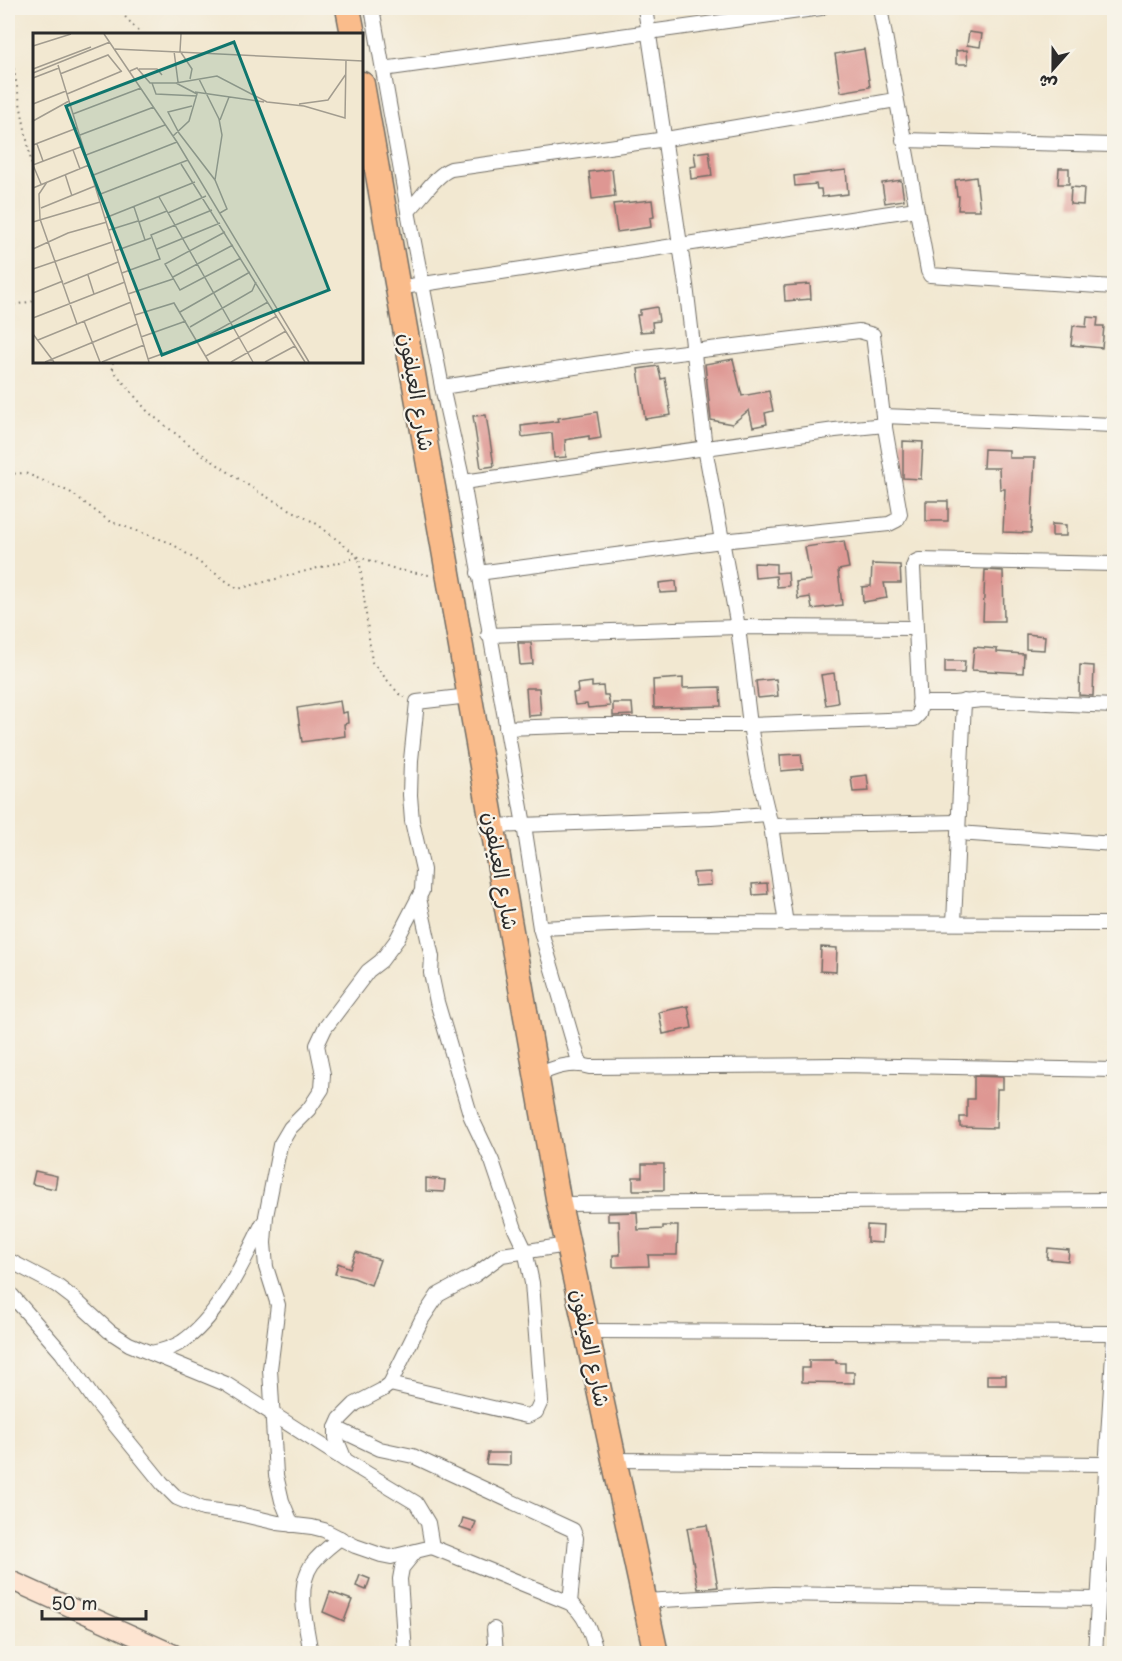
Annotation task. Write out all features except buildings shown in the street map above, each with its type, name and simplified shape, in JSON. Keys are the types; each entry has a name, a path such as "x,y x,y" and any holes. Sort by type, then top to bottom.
{"highway":[{"path":"348,8 353,33"},
{"name":"شارع العيلفون","path":"363,90 535,1076 585,1331 656,1653"}],"street":[{"path":"372,8 441,387 463,482 540,928 582,1065"},
{"path":"645,8 666,139 705,448 738,627 750,725 758,772 770,820 786,924"},
{"path":"383,69 648,30 821,8"},
{"path":"880,8 927,271 930,275 1114,286"},
{"path":"408,211 442,173 451,169 666,139 896,100"},
{"path":"903,140 1114,146"},
{"path":"397,288 916,209"},
{"path":"441,387 628,359 836,334 867,332 873,335 884,421 900,514 897,520 890,524 722,541 478,573"},
{"path":"463,482 835,430 884,421 1114,425"},
{"path":"506,728 594,725 750,725 914,719 919,714 913,567 915,562 919,560 1114,564"},
{"path":"488,635 738,627 915,628"},
{"path":"292,1525 282,1501 276,1475 270,1369 278,1305 266,1267 264,1243 266,1216 280,1145 290,1128 309,1109 322,1089 323,1074 317,1045 325,1029 368,971 381,961 420,898 423,870 412,820 410,795 417,702 469,696"},
{"path":"919,703 982,700 1114,706"},
{"path":"954,923 964,701"},
{"path":"492,826 711,818 958,828 1114,844"},
{"path":"390,1384 527,1416 536,1412 541,1401 532,1283 525,1250 515,1229 492,1161 471,1116 436,1002 431,973 432,957 420,898"},
{"path":"540,928 658,923 1114,924"},
{"path":"535,1076 560,1066 582,1065 590,1067 823,1065 1114,1070"},
{"path":"559,1204 1114,1200"},
{"path":"149,1354 168,1350 181,1343 206,1321 238,1272 266,1216"},
{"path":"345,1460 338,1445 336,1428 346,1412 390,1384 422,1319 438,1296 475,1275 502,1255 567,1245"},
{"path":"8,1260 56,1285 109,1331 129,1344 226,1384 416,1503 428,1523 432,1547"},
{"path":"8,1291 55,1345 93,1398 162,1483 177,1498 203,1509 312,1527 355,1546 391,1557 432,1547 570,1603 586,1620 597,1653"},
{"path":"585,1331 1114,1333"},
{"path":"1095,1653 1098,1599 1110,1509 1107,1464 1113,1389 1114,1337"},
{"path":"336,1428 380,1449 413,1456 573,1530 576,1538 570,1603"},
{"path":"614,1460 1107,1464"},
{"path":"311,1653 304,1606 307,1574 317,1558 340,1538"},
{"path":"405,1653 400,1579 402,1568 415,1552"},
{"path":"8,1579 174,1653"},
{"path":"644,1601 774,1594 1098,1599"},
{"path":"494,1629 496,1653"}],"path":[{"path":"117,8 140,33"},
{"path":"8,39 33,172"},
{"path":"8,306 33,301"},
{"path":"111,363 113,370 148,412 199,452 258,492 317,524 359,557 399,570 449,578"},
{"path":"8,474 25,473 70,492 108,521 171,543 238,589 359,557"},
{"path":"359,557 372,662 399,694 417,702"}]}
